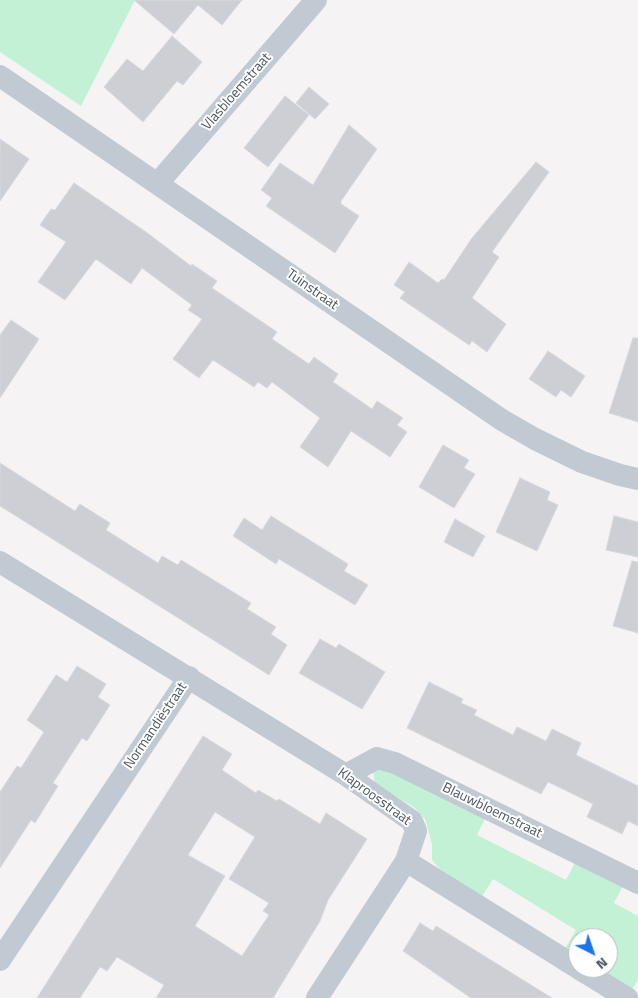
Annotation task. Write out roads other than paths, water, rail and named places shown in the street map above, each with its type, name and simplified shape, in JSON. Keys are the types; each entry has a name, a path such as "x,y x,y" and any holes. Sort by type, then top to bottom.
{"street":[{"name":"Vlasbloemstraat","path":"158,184 316,0"},
{"name":"Tuinstraat","path":"0,76 453,388 510,425 582,462 638,479"},
{"name":"Normandiëstraat","path":"0,562 189,677 0,960"},
{"name":"Klaproosstraat","path":"189,677 346,774 412,821 416,831 406,861 317,998"},
{"name":"Blauwbloemstraat","path":"346,774 378,758 395,763 638,883"},
{"path":"406,861 568,962"},
{"path":"594,978 627,998"}]}
